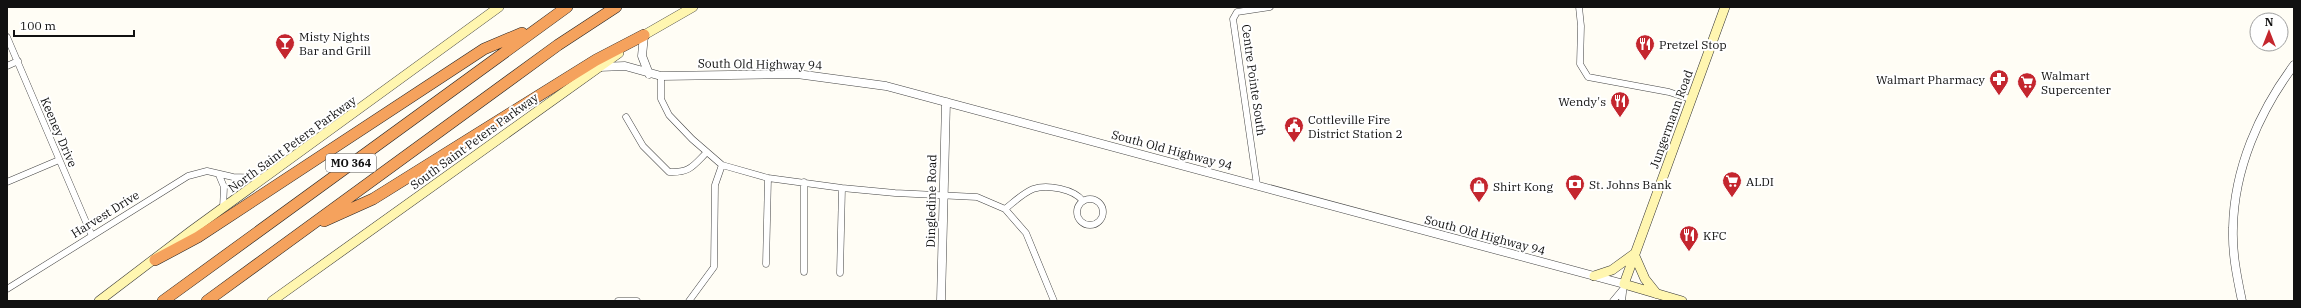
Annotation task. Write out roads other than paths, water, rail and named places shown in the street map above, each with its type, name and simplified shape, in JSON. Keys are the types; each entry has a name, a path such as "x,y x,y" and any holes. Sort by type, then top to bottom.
{"highway":[{"name":"MO 364","path":"162,301 540,25 567,7"},
{"name":"MO 364","path":"207,301 558,45 616,7"},
{"path":"155,260 198,237 484,49 540,25"},
{"path":"303,230 373,199 596,60 644,35"}],"main road":[{"name":"North Saint Peters Parkway","path":"99,301 155,260 191,231 266,178 499,7"},
{"name":"South Saint Peters Parkway","path":"272,301 598,67 644,35 693,7"},
{"name":"Jungermann Road","path":"1623,287 1724,7"},
{"path":"1594,276 1612,270 1634,254 1644,279 1657,294"},
{"name":"South Old Highway 94","path":"1623,287 1682,301"}],"street":[{"name":"Centre Pointe South","path":"1257,185 1233,19 1237,12 1270,7"},
{"path":"1579,7 1581,26 1580,64 1588,77 1669,92 1690,99"},
{"path":"644,35 642,56 649,74"},
{"name":"Keeney Drive","path":"7,37 58,160 92,236"},
{"path":"7,66 18,61"},
{"path":"2242,301 2236,269 2233,229 2237,193 2256,129 2267,105 2294,65"},
{"name":"South Old Highway 94","path":"598,67 625,66 649,74 661,76 762,74 820,76 886,86 1594,276 1623,287"},
{"path":"661,76 661,99 669,115 706,152 722,165 768,178 842,188 942,196 977,197 1005,209 1026,233 1054,301"},
{"name":"Dingledine Road","path":"941,301 942,196 946,102"},
{"path":"626,117 643,146 669,172 682,173 689,170 706,152"},
{"path":"7,182 58,160"},
{"path":"689,301 714,267 715,185 722,165"},
{"name":"Harvest Drive","path":"7,289 188,176 207,170 219,175 266,178"},
{"path":"219,175 224,187 222,209"},
{"path":"766,264 768,178"},
{"path":"804,182 804,272"},
{"path":"1005,209 1034,189 1054,187 1078,195 1083,201"},
{"path":"840,273 842,188"},
{"path":"1095,200 1101,205 1103,213 1096,223 1084,224 1078,218 1077,209 1083,201 1095,200"},
{"path":"1613,301 1623,287"},
{"path":"1622,301 1623,287"},
{"path":"618,300 637,301"}],"place":[{"name":"Misty Nights Bar and Grill","path":"285,60"},
{"name":"Pretzel Stop","path":"1645,61"},
{"name":"Walmart Pharmacy","path":"1999,96"},
{"name":"Walmart Supercenter","path":"2027,99"},
{"name":"Wendy's","path":"1620,118"},
{"name":"Cottleville Fire District Station 2","path":"1294,143"},
{"name":"ALDI","path":"1732,198"},
{"name":"St. Johns Bank","path":"1575,201"},
{"name":"Shirt Kong","path":"1479,203"},
{"name":"KFC","path":"1689,252"}]}
